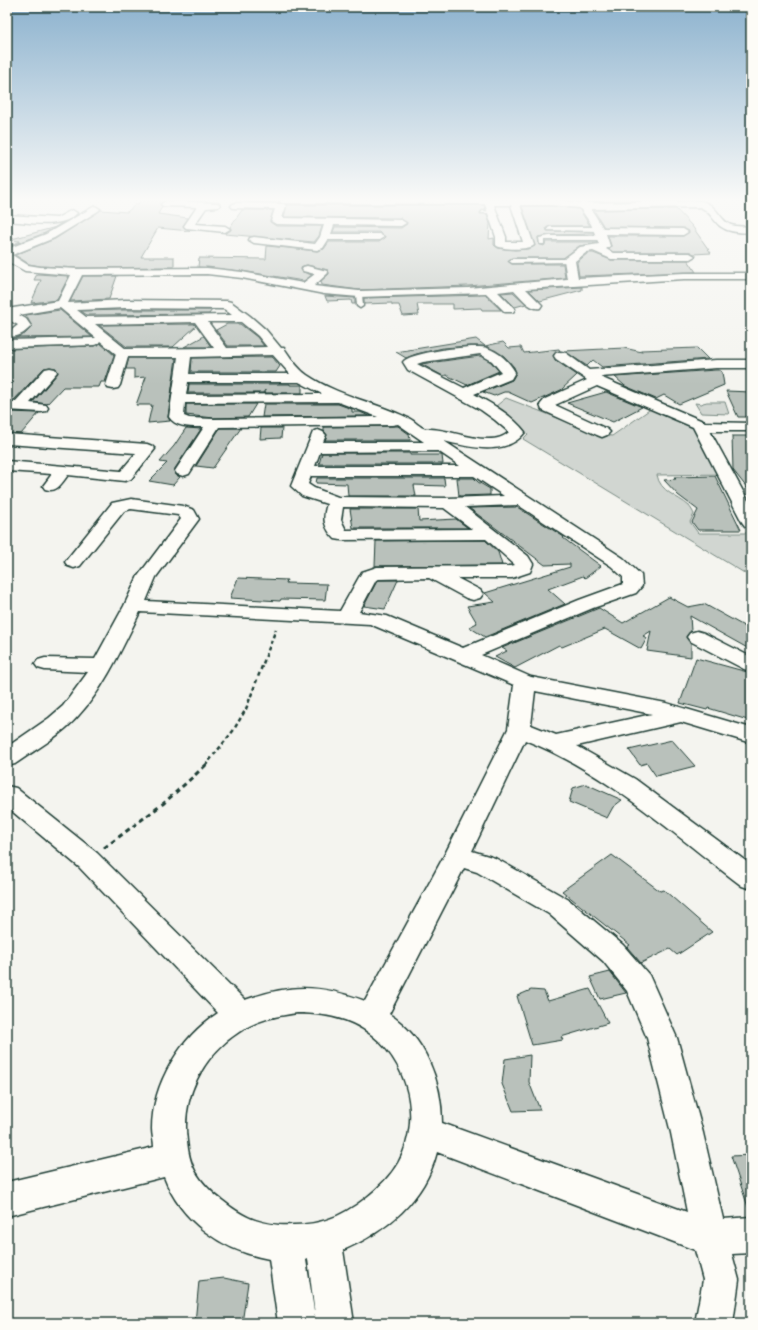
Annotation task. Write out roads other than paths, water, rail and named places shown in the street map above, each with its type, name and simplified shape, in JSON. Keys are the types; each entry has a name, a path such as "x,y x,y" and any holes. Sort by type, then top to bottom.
{"street":[{"path":"15,260 26,268 40,270 78,272 207,271 242,275 305,287 359,294 468,287 489,289 573,282 684,276 751,276"},
{"path":"569,261 573,282"},
{"path":"305,287 323,273 307,269"},
{"path":"64,306 78,272"},
{"path":"524,277 533,286"},
{"path":"517,287 536,305"},
{"path":"489,289 508,309"},
{"path":"7,314 64,306 125,304 227,305 247,319 262,333 279,351 292,369 302,378 340,398 404,421 521,500 626,568 632,575 633,586 629,589 586,604 464,655"},
{"path":"64,306 82,321 93,336 122,353 279,351"},
{"path":"7,314 24,322 25,326 11,333"},
{"path":"82,321 200,320 226,318 247,319"},
{"path":"161,320 166,334"},
{"path":"200,320 223,352"},
{"path":"11,333 93,336"},
{"path":"7,344 93,336"},
{"path":"419,431 488,444 510,440 515,436 517,432 512,425 462,394 413,367 410,362 421,358 480,350 485,351 507,367 508,372 506,376 462,394"},
{"path":"113,385 122,353"},
{"path":"185,353 176,417 178,419 189,422 214,423 404,421"},
{"path":"15,356 83,354"},
{"path":"561,356 592,378 691,420 700,426 751,522"},
{"path":"602,432 547,407 547,405 592,378 716,364 751,364"},
{"path":"13,406 50,372"},
{"path":"182,378 302,378"},
{"path":"179,400 340,398"},
{"path":"13,406 42,408"},
{"path":"322,422 314,447 298,486 308,492 336,502 448,502 521,500"},
{"path":"183,471 214,423"},
{"path":"700,426 751,428"},
{"path":"7,439 147,449 125,476 7,466"},
{"path":"314,447 442,446"},
{"path":"51,486 64,470"},
{"path":"305,471 480,471"},
{"path":"336,502 331,515 332,522 334,528 341,535 490,534"},
{"path":"347,616 367,579 373,574 512,572 523,568 524,564 522,560 448,502"},
{"path":"7,758 71,711 102,666 134,606 147,576 190,519 188,514 183,512 131,504 118,507 74,562"},
{"path":"433,572 473,594"},
{"path":"134,606 281,615 347,616 380,620 525,682 666,710 751,736"},
{"path":"697,637 751,665"},
{"path":"45,664 102,666"},
{"path":"371,1018 457,856 519,729 525,682"},
{"path":"555,743 682,714"},
{"path":"519,729 555,743 626,785 751,879"},
{"path":"7,794 88,860 240,1016"},
{"path":"457,856 486,865 559,907 613,953 639,984 664,1046 687,1133 710,1238 721,1280 714,1323"},
{"path":"304,1000 335,1004 354,1009 386,1028 400,1042 411,1057 419,1074 427,1112 425,1132 418,1160 402,1186 381,1210 354,1228 323,1239 304,1242 286,1243 259,1239 234,1231 212,1218 195,1201 181,1181 172,1159 168,1134 169,1110 175,1086 186,1064 202,1045 220,1029 240,1016 259,1008 278,1003 304,1000"},
{"path":"425,1132 710,1238 751,1235"},
{"path":"7,1199 172,1159"},
{"path":"323,1239 335,1323"},
{"path":"286,1243 297,1323"}],"lane":[{"path":"512,261 569,261"},
{"path":"359,294 360,306"}]}
